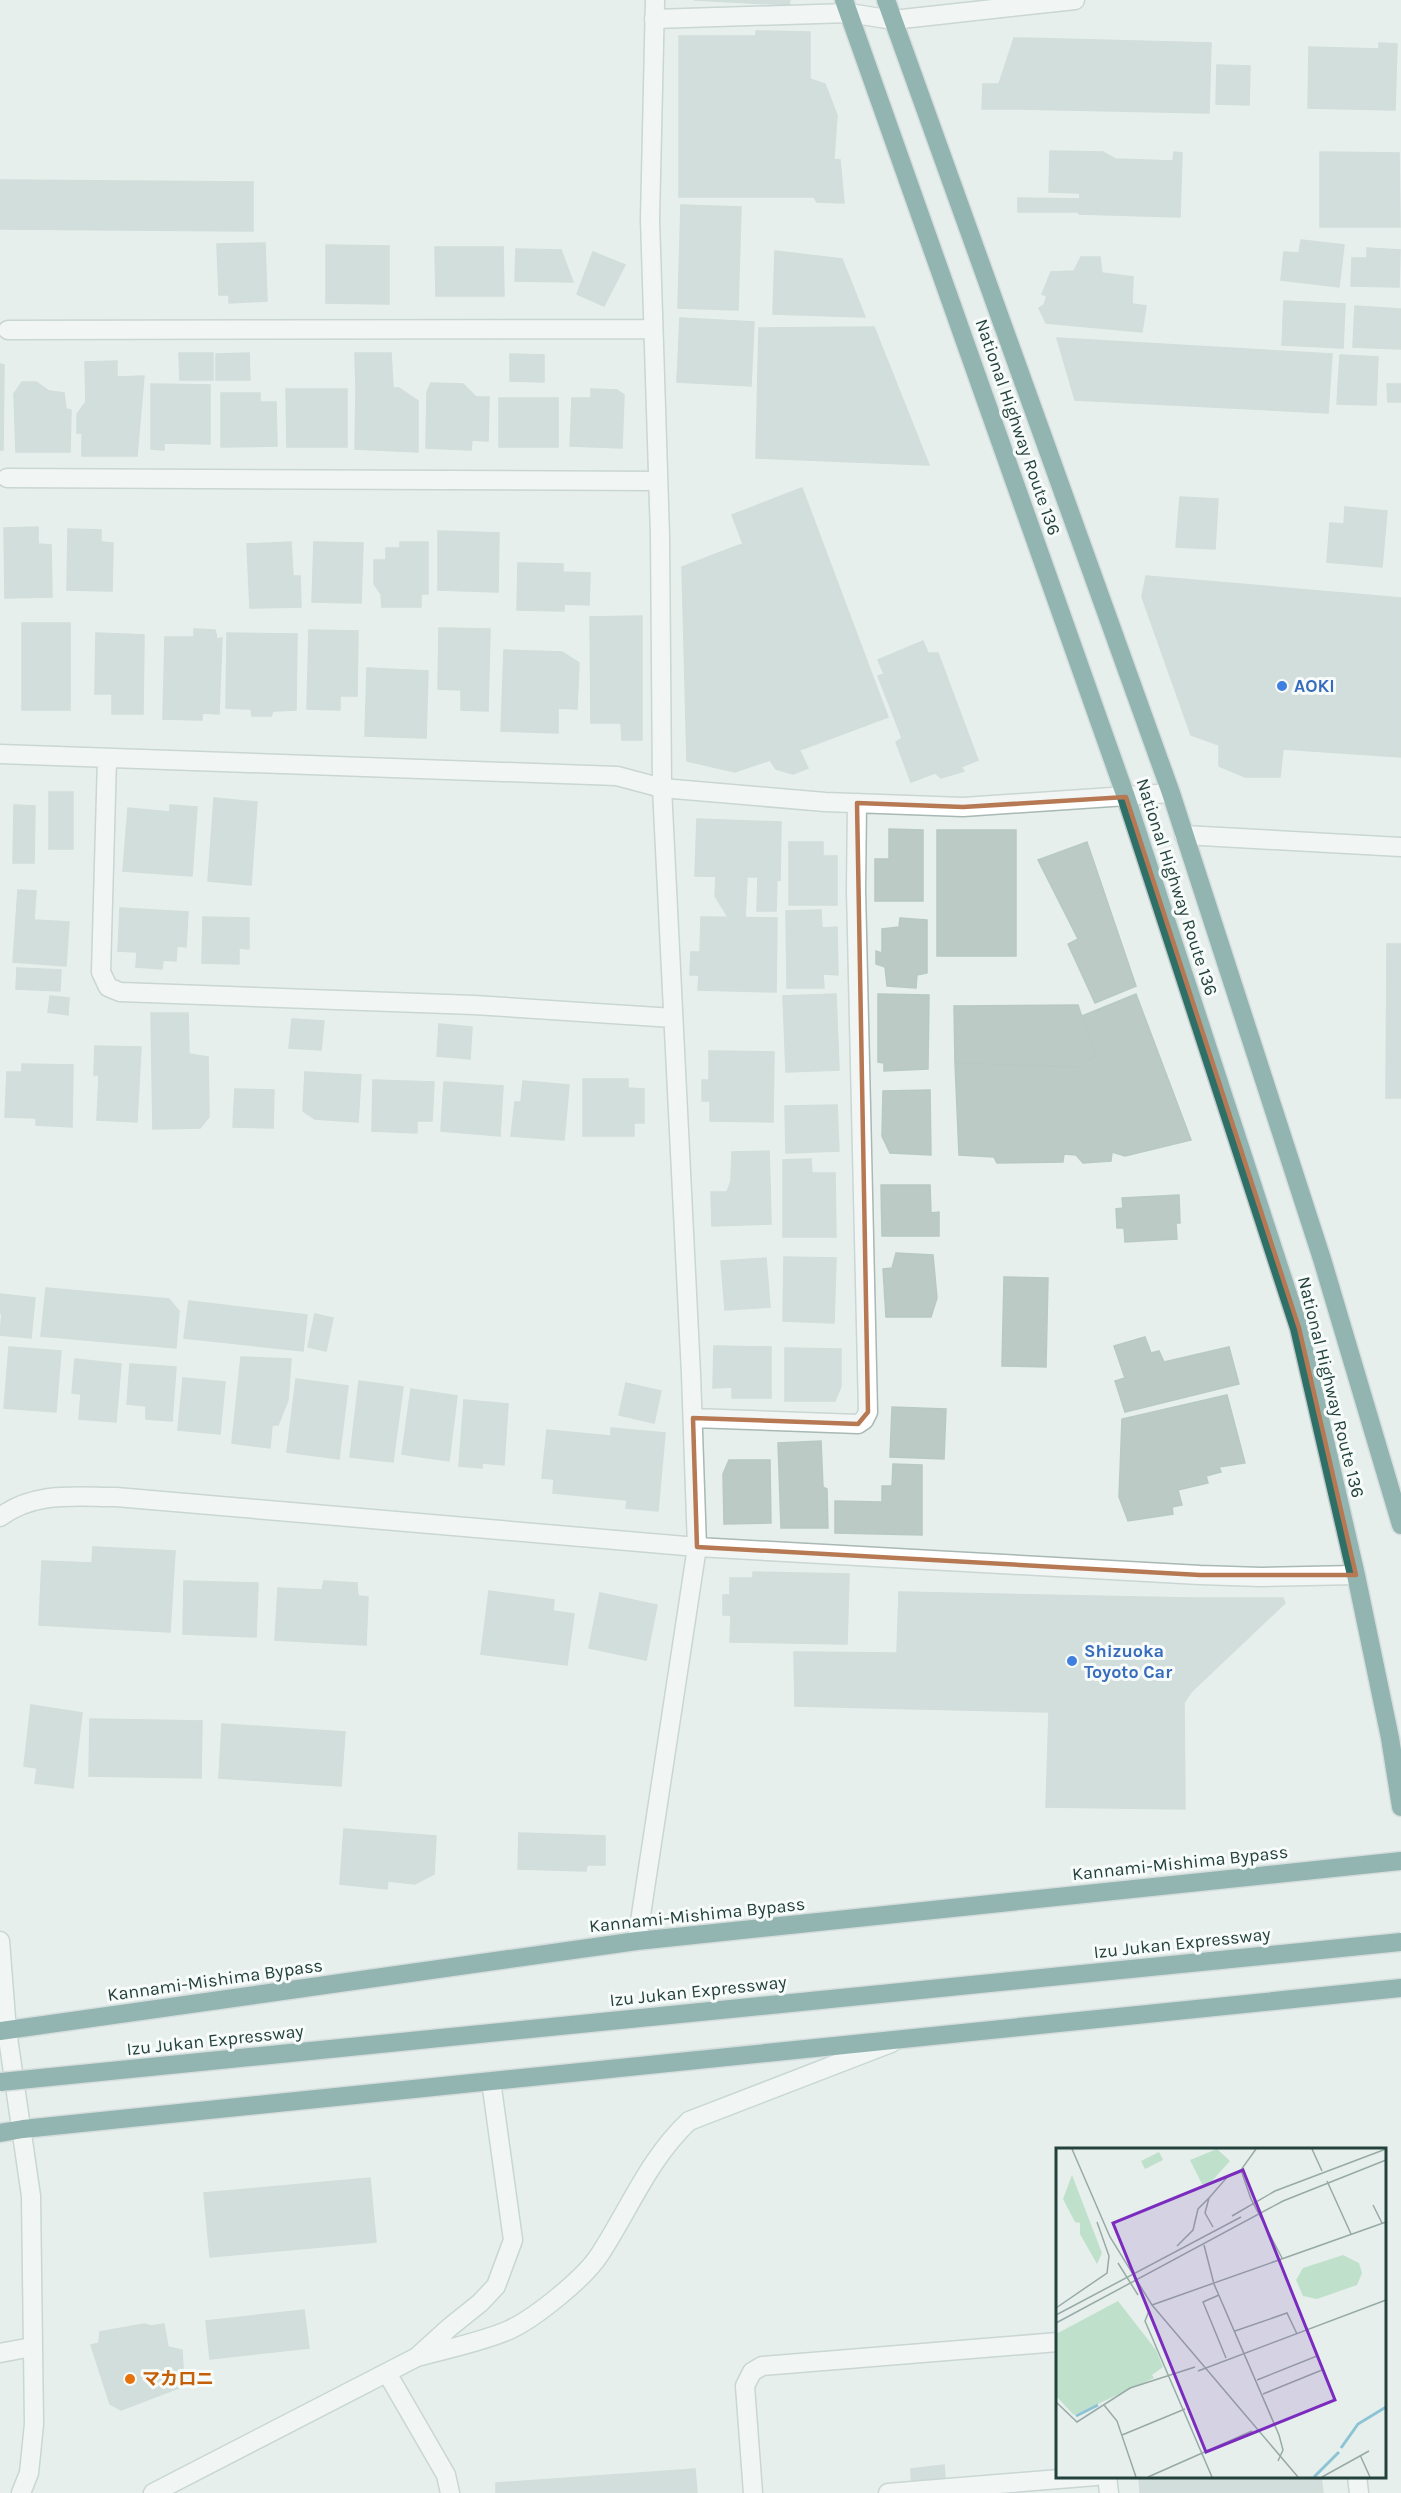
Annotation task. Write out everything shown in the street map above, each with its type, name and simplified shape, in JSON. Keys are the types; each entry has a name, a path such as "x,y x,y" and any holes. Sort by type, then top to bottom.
{"highway":[{"name":"National Highway Route 136","path":"886,0 1171,793 1322,1259 1401,1525"},
{"name":"National Highway Route 136","path":"847,6 1126,797 1299,1328 1356,1575 1390,1738 1401,1807"},
{"name":"Kannami-Mishima Bypass","path":"4,2031 637,1941 1401,1861"},
{"name":"Izu Jukan Expressway","path":"0,2082 1401,1942"},
{"path":"0,2133 1401,1988"}],"street":[{"path":"637,1941 697,1547 693,1418 662,788 660,536 650,219 655,0"},
{"path":"654,18 847,6 893,21 1075,0"},
{"path":"9,330 653,329"},
{"path":"7,478 657,481"},
{"path":"0,754 617,776 662,788 857,803 963,807 1171,793"},
{"path":"107,758 101,972 108,987 120,992 474,1005 673,1018"},
{"path":"693,1418 858,1424 864,1420 868,1412 856,902 857,803"},
{"path":"1184,835 1401,847"},
{"path":"0,1517 15,1506 51,1497 116,1497 697,1547 1188,1574 1261,1577 1356,1575"},
{"path":"0,1941 4,2031 23,2129 32,2196 34,2424 29,2473 21,2493"},
{"path":"153,2493 417,2357 510,2330 558,2297 599,2256 635,2191 668,2141 689,2121 898,2040"},
{"path":"417,2357 480,2303 496,2286 513,2240 491,2081"},
{"path":"753,2493 745,2386 752,2372 762,2366 1056,2342"},
{"path":"0,2353 32,2347"},
{"path":"387,2373 446,2475 450,2493"},
{"path":"888,2493 1072,2478"},
{"path":"1107,2478 1109,2493"},
{"path":"1357,2478 1359,2493"}],"highlighted area":[{"path":"1126,797 1299,1328 1356,1575 1200,1575 697,1547 693,1418 858,1424 868,1412 857,803 963,807"}],"building":[{"path":"694,0 790,0 789,5"},
{"path":"756,31 810,32 810,154 840,160 844,203 817,202 814,197 679,197 679,36 756,36"},
{"path":"1014,38 1022,38 1020,109 982,109 983,84 999,84"},
{"path":"1022,38 1211,43 1209,113 1020,109"},
{"path":"1379,43 1397,44 1395,110 1308,108 1309,47 1379,49"},
{"path":"1217,65 1250,66 1249,105 1216,104"},
{"path":"810,79 825,84 837,115 834,158 810,154"},
{"path":"1050,151 1103,152 1115,159 1173,161 1174,152 1182,153 1180,217 1079,214 1080,193 1049,192"},
{"path":"1320,152 1399,153 1400,227 1320,227"},
{"path":"0,180 253,182 253,231 0,229"},
{"path":"1018,198 1079,199 1079,212 1018,212"},
{"path":"681,205 741,207 738,310 678,308"},
{"path":"1301,240 1344,245 1339,287 1281,280 1284,252 1299,253"},
{"path":"265,243 267,301 229,303 229,295 219,295 217,244"},
{"path":"326,245 389,246 389,304 326,303"},
{"path":"435,247 503,247 504,296 436,296"},
{"path":"1367,248 1400,250 1399,287 1351,286 1352,258 1367,258"},
{"path":"516,249 561,250 573,282 515,281"},
{"path":"775,251 842,259 865,317 773,314"},
{"path":"593,252 625,265 604,306 577,294"},
{"path":"1081,257 1100,257 1102,273 1133,277 1132,304 1146,306 1142,332 1046,323 1039,308 1044,305 1047,296 1042,294 1051,272 1074,271"},
{"path":"1284,301 1345,304 1343,348 1282,345"},
{"path":"1355,306 1401,309 1401,349 1353,347"},
{"path":"680,318 754,322 751,386 677,382"},
{"path":"874,327 929,465 756,458 759,328"},
{"path":"1057,338 1332,354 1328,413 1075,400"},
{"path":"179,353 213,353 213,380 180,380"},
{"path":"249,353 250,380 216,380 216,354"},
{"path":"355,353 391,353 393,388 356,388"},
{"path":"510,354 544,355 544,382 510,381"},
{"path":"1340,355 1378,357 1376,405 1337,404"},
{"path":"117,361 117,377 144,376 137,456 82,456 82,433 77,433 77,414 86,402 85,362"},
{"path":"0,364 4,365 3,450 0,450"},
{"path":"22,382 36,382 49,391 64,393 66,409 71,410 70,452 16,452 14,394"},
{"path":"431,383 463,384 476,397 489,397 488,441 472,440 471,450 426,448 427,392"},
{"path":"151,384 210,385 210,444 164,443 164,450 151,449"},
{"path":"1387,384 1401,384 1401,402 1388,402"},
{"path":"356,388 399,388 418,401 418,452 355,449"},
{"path":"286,389 347,389 347,447 287,447"},
{"path":"591,389 617,390 624,395 622,448 570,446 572,398 591,398"},
{"path":"221,393 260,393 260,402 276,402 277,446 221,447"},
{"path":"499,398 558,398 558,447 499,447"},
{"path":"802,488 888,717 808,747 734,547 743,544 732,515"},
{"path":"1180,497 1218,499 1215,549 1176,547"},
{"path":"1345,507 1387,511 1382,567 1327,562 1330,523 1344,524"},
{"path":"38,527 38,544 51,545 52,597 5,598 4,528"},
{"path":"68,529 101,530 101,542 113,543 112,591 67,590"},
{"path":"438,531 499,533 498,592 438,590"},
{"path":"291,542 293,576 300,576 301,607 250,608 247,544"},
{"path":"314,542 363,543 361,603 312,602"},
{"path":"400,542 428,542 428,594 421,594 421,607 382,607 381,594 374,584 374,560 386,560 386,548 400,548"},
{"path":"734,547 808,747 735,772 687,761 682,567"},
{"path":"518,563 563,564 563,572 590,573 589,605 564,604 564,611 517,610"},
{"path":"1146,576 1401,598 1401,757 1283,749 1280,777 1245,777 1219,766 1219,745 1191,735 1142,597"},
{"path":"642,616 642,740 622,740 621,723 591,723 590,617"},
{"path":"22,623 70,623 70,710 22,710"},
{"path":"439,628 490,629 488,711 461,710 461,690 438,689"},
{"path":"194,629 215,630 217,639 222,638 219,714 202,713 202,720 163,719 165,637 194,637"},
{"path":"309,630 358,631 357,696 340,696 340,710 307,709"},
{"path":"96,633 144,635 143,714 112,714 112,694 95,694"},
{"path":"227,633 297,634 296,710 273,711 271,716 252,716 251,709 226,708"},
{"path":"923,641 928,653 938,653 978,760 961,767 964,771 941,778 935,773 911,782 896,742 902,738 878,676 884,674 878,660"},
{"path":"504,650 562,652 579,663 577,709 558,708 558,733 501,731"},
{"path":"367,668 428,671 426,738 365,736"},
{"path":"799,749 808,768 793,774 776,769 770,760"},
{"path":"49,792 73,792 73,849 49,849"},
{"path":"214,798 257,802 251,885 208,881"},
{"path":"14,805 35,806 34,863 13,863"},
{"path":"170,805 197,807 192,876 123,871 128,808 170,812"},
{"path":"697,819 781,822 780,880 777,879 776,911 757,911 758,877 695,876"},
{"path":"889,829 923,830 923,901 875,901 875,859 889,859"},
{"path":"937,830 1016,830 1016,956 937,956"},
{"path":"789,842 823,842 823,856 837,856 837,905 789,905"},
{"path":"1087,842 1136,986 1095,1003 1068,944 1078,939 1038,860"},
{"path":"716,876 747,877 745,918 728,917 715,896"},
{"path":"18,890 36,891 34,920 69,922 66,966 13,962"},
{"path":"120,908 188,912 186,947 177,946 176,961 163,960 162,969 136,967 137,952 118,951"},
{"path":"821,910 822,928 837,927 838,975 823,974 824,988 787,988 786,911"},
{"path":"203,917 249,918 249,949 239,948 239,964 202,963"},
{"path":"701,917 777,918 776,992 698,990 699,975 690,975 691,952 700,952"},
{"path":"900,918 927,920 927,973 917,975 916,988 887,986 885,967 876,964 876,951 882,953 882,929 899,927"},
{"path":"1387,944 1401,944 1401,1098 1386,1098"},
{"path":"17,968 61,970 60,991 16,989"},
{"path":"836,994 839,1070 786,1072 783,996"},
{"path":"878,994 929,995 928,1069 884,1071 884,1063 878,1062"},
{"path":"1136,994 1191,1140 1125,1156 1112,1152 1111,1161 1083,1163 1076,1155 1064,1154 1063,1162 997,1163 994,1157 959,1155 955,1063 1080,1067 1095,1056 1082,1016"},
{"path":"50,996 69,998 68,1015 48,1012"},
{"path":"1078,1005 1095,1056 1080,1067 955,1063 954,1006"},
{"path":"151,1013 188,1013 189,1054 208,1057 209,1117 200,1128 153,1129"},
{"path":"292,1019 324,1021 321,1050 289,1048"},
{"path":"439,1024 472,1027 470,1059 437,1056"},
{"path":"95,1046 141,1047 137,1122 97,1120 99,1075 94,1075"},
{"path":"709,1051 774,1052 773,1122 710,1121 710,1101 702,1101 702,1080 709,1080"},
{"path":"22,1064 73,1065 72,1127 36,1125 36,1118 5,1117 7,1072 22,1072"},
{"path":"305,1072 361,1075 358,1122 315,1119 303,1111"},
{"path":"583,1079 628,1079 628,1088 644,1089 644,1123 634,1123 634,1136 583,1136"},
{"path":"373,1080 434,1082 432,1121 417,1121 417,1133 372,1131"},
{"path":"523,1081 569,1085 564,1140 511,1136 515,1102 521,1102"},
{"path":"444,1082 503,1086 500,1136 441,1131"},
{"path":"235,1089 274,1090 273,1128 233,1127"},
{"path":"930,1090 931,1155 890,1153 882,1136 883,1091"},
{"path":"837,1105 839,1151 786,1153 785,1106"},
{"path":"769,1151 770,1180 731,1181 732,1152"},
{"path":"811,1159 812,1173 835,1173 836,1237 783,1237 783,1160"},
{"path":"770,1180 771,1224 712,1226 711,1192 727,1192 731,1181"},
{"path":"881,1185 930,1185 931,1213 939,1212 939,1236 882,1236"},
{"path":"1179,1195 1180,1223 1176,1223 1177,1239 1125,1242 1124,1228 1117,1228 1116,1209 1123,1208 1122,1198"},
{"path":"896,1253 933,1255 937,1298 931,1317 886,1317 883,1269 892,1268"},
{"path":"784,1257 836,1258 834,1323 783,1321"},
{"path":"766,1258 770,1307 725,1310 721,1261"},
{"path":"1004,1277 1048,1278 1046,1367 1002,1366"},
{"path":"46,1288 169,1299 179,1311 176,1348 41,1336"},
{"path":"0,1294 35,1298 31,1338 0,1335 2,1313 0,1313"},
{"path":"189,1301 307,1315 303,1351 184,1338"},
{"path":"315,1314 333,1318 326,1351 308,1347"},
{"path":"1145,1337 1151,1353 1159,1351 1164,1362 1229,1347 1239,1384 1125,1412 1115,1381 1125,1378 1114,1346"},
{"path":"714,1346 771,1347 771,1398 732,1398 732,1387 713,1388"},
{"path":"9,1347 61,1351 56,1412 4,1408"},
{"path":"785,1348 841,1349 841,1386 835,1401 785,1401"},
{"path":"241,1357 291,1359 288,1400 278,1425 272,1425 270,1448 232,1443"},
{"path":"75,1359 121,1364 116,1422 79,1419 81,1394 72,1393"},
{"path":"130,1364 176,1367 172,1421 146,1419 146,1406 127,1404"},
{"path":"183,1378 225,1382 220,1434 178,1430"},
{"path":"296,1379 348,1386 339,1459 287,1452"},
{"path":"359,1381 403,1387 393,1462 350,1457"},
{"path":"626,1383 661,1391 654,1423 619,1415"},
{"path":"411,1389 457,1396 449,1461 402,1454"},
{"path":"1227,1395 1245,1463 1219,1467 1221,1472 1206,1476 1208,1483 1178,1490 1182,1505 1172,1507 1173,1514 1128,1521 1119,1497 1122,1419"},
{"path":"464,1400 508,1404 504,1465 482,1463 482,1468 459,1466"},
{"path":"892,1407 946,1409 944,1459 890,1457"},
{"path":"611,1428 665,1433 658,1511 626,1508 627,1500 553,1493 554,1479 542,1478 547,1430 611,1436"},
{"path":"821,1441 823,1487 827,1489 828,1528 781,1528 778,1443"},
{"path":"729,1460 770,1460 771,1523 724,1524 723,1474"},
{"path":"893,1464 922,1465 922,1535 835,1533 835,1501 882,1502 882,1486 892,1486"},
{"path":"93,1547 175,1551 170,1632 39,1625 42,1561 92,1563"},
{"path":"753,1572 849,1574 847,1644 730,1642 731,1615 723,1615 723,1595 730,1595 730,1578 753,1578"},
{"path":"184,1581 258,1583 256,1637 183,1634"},
{"path":"324,1581 357,1583 358,1596 368,1597 366,1645 275,1640 278,1588 322,1590"},
{"path":"489,1591 554,1600 553,1611 574,1614 567,1665 481,1654"},
{"path":"899,1592 1190,1598 1191,1692 1176,1715 795,1706 794,1652 897,1653"},
{"path":"600,1593 657,1605 646,1660 589,1648"},
{"path":"1190,1598 1283,1598 1285,1603 1191,1692"},
{"path":"1184,1701 1185,1809 1046,1807 1049,1712 1176,1715"},
{"path":"31,1705 82,1713 73,1788 35,1783 37,1768 24,1766"},
{"path":"90,1719 202,1721 201,1778 89,1776"},
{"path":"222,1724 345,1732 341,1786 219,1778"},
{"path":"344,1829 436,1836 434,1874 415,1884 388,1881 387,1889 340,1884"},
{"path":"519,1833 605,1836 605,1865 587,1865 586,1871 518,1869"},
{"path":"370,2178 376,2242 210,2257 204,2193"},
{"path":"304,2310 309,2348 210,2359 206,2321"},
{"path":"144,2324 151,2326 164,2324 168,2347 182,2350 184,2386 121,2410 110,2404 91,2345 99,2343 100,2332"},
{"path":"944,2465 946,2493 912,2493 911,2469"},
{"path":"695,2469 697,2493 496,2493 496,2483"},
{"path":"1139,2478 1321,2478 1323,2493 1140,2493"}],"place":[{"name":"AOKI","path":"1282,686"},
{"name":"Shizuoka Toyoto Car","path":"1072,1661"},
{"name":"マカロニ","path":"130,2379"}]}
